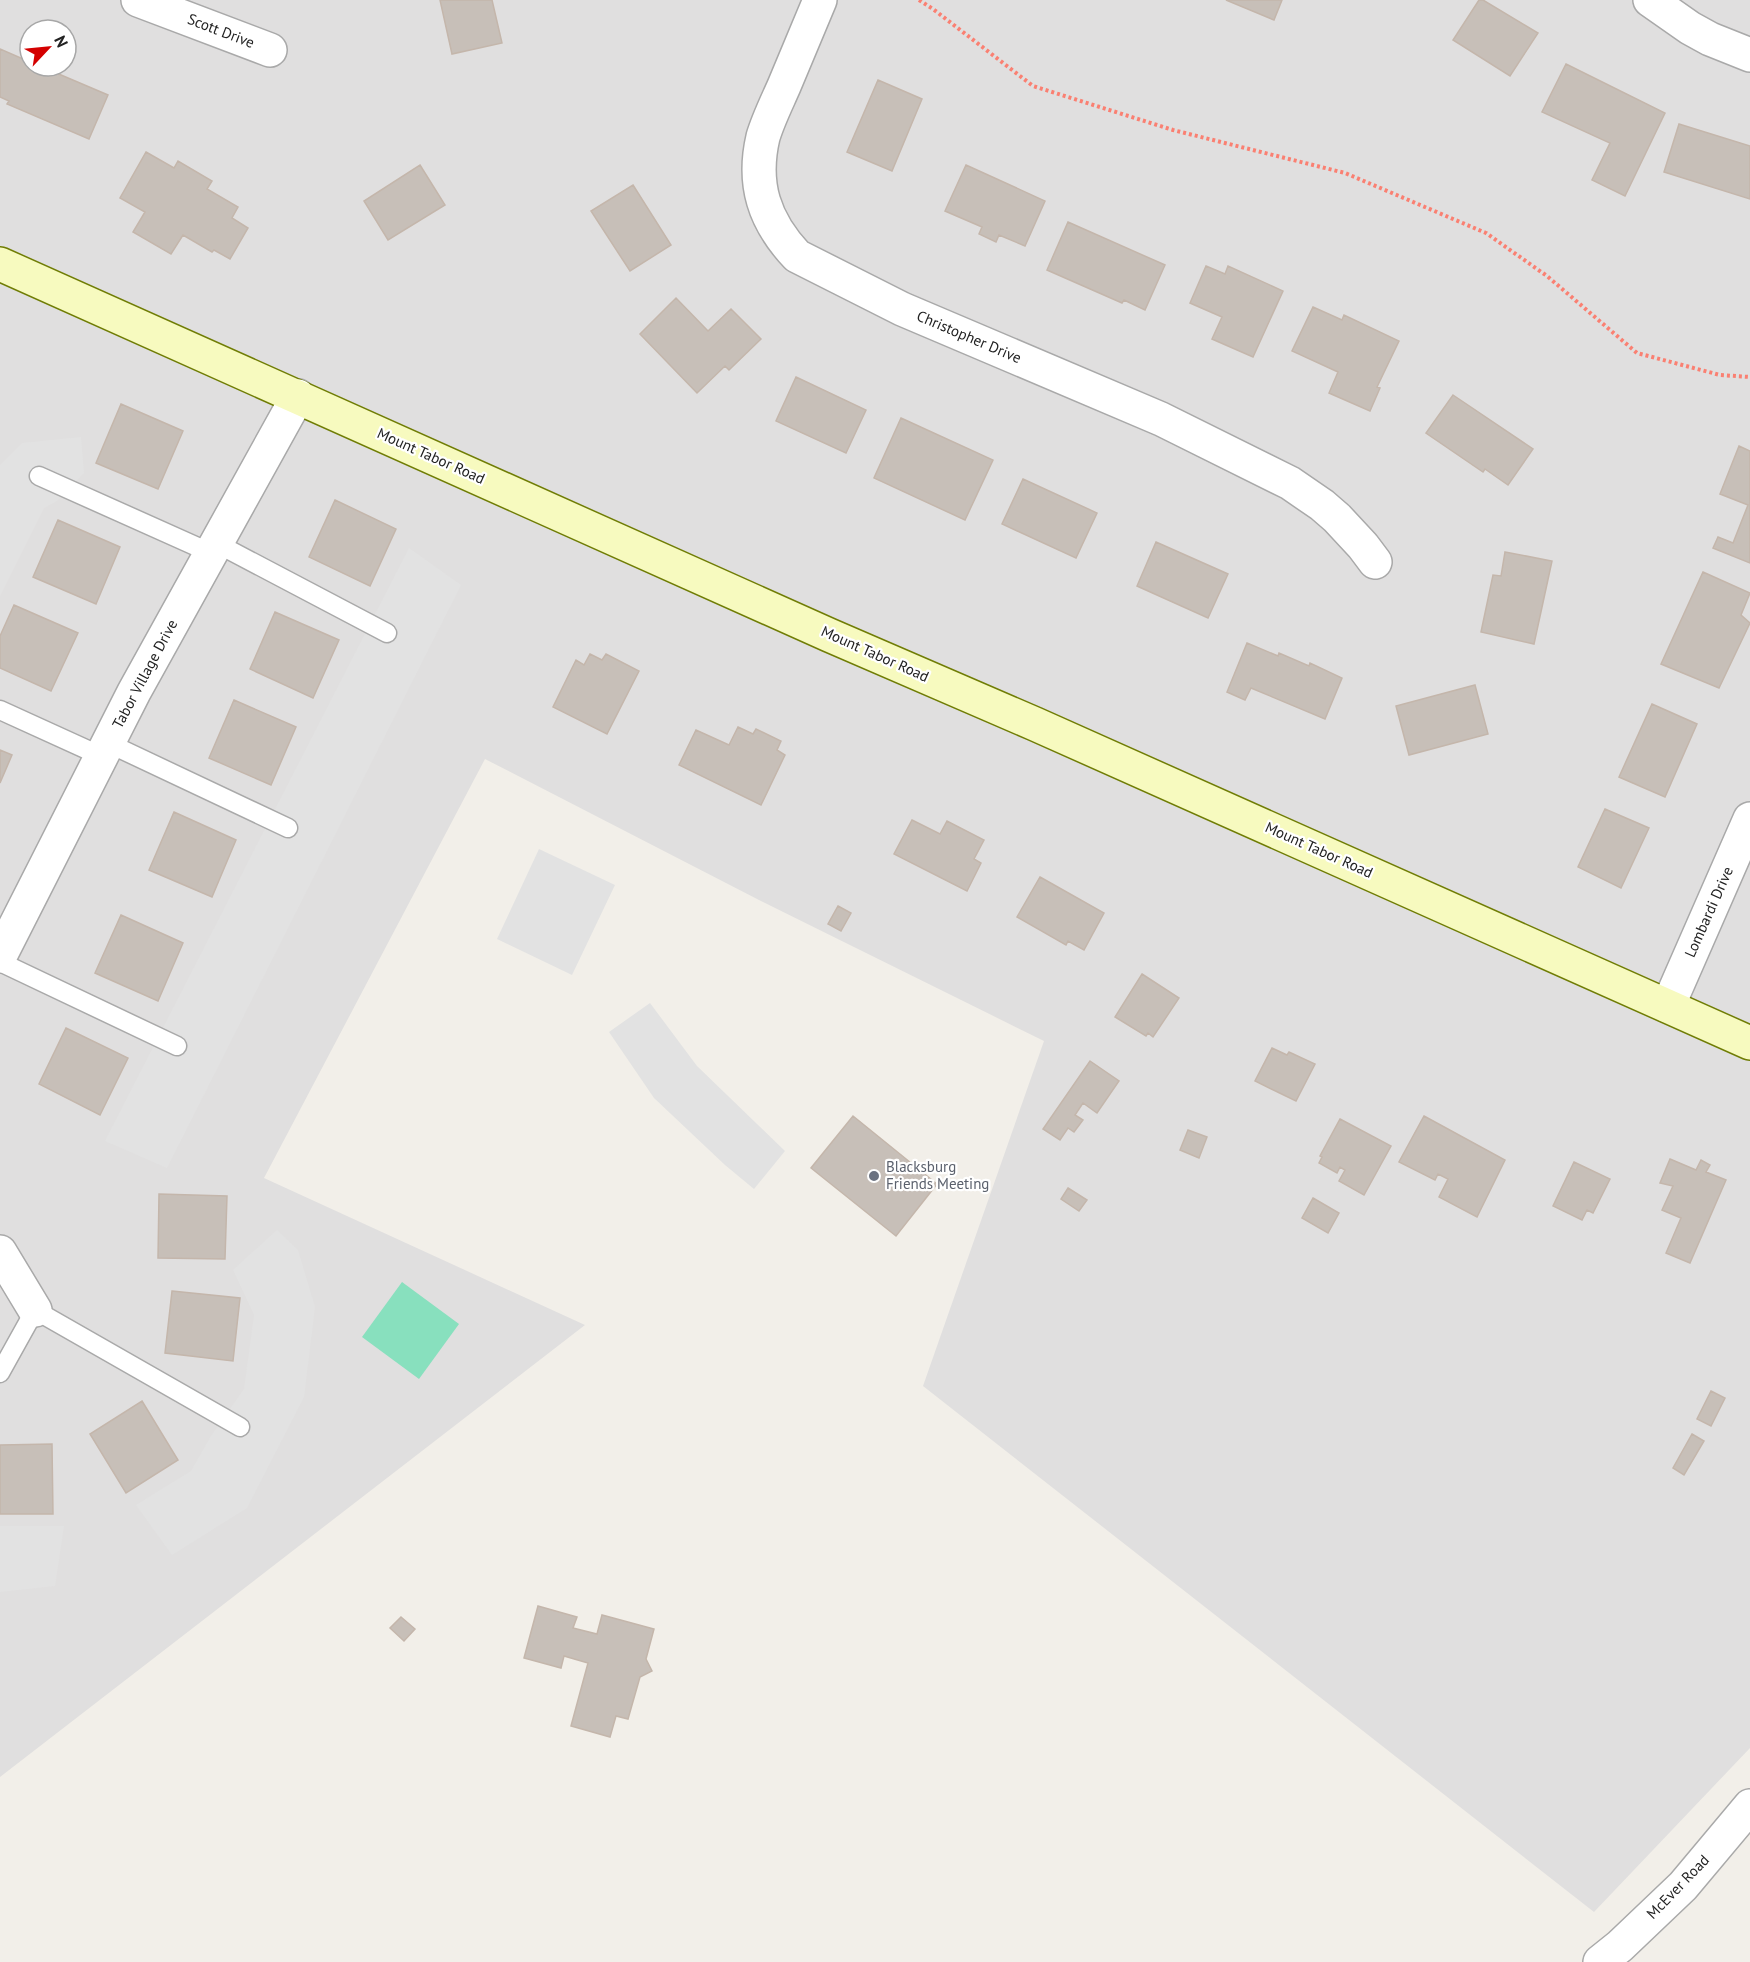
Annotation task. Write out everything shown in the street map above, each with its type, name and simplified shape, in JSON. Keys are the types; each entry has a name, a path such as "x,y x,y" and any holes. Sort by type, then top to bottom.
{"street":[{"name":"Scott Drive","path":"138,0 270,50"},
{"name":"Christopher Drive","path":"820,0 764,136 758,166 760,190 770,220 784,243 796,256 902,309 1161,418 1290,483 1337,518 1375,562"},
{"path":"1650,0 1690,28 1710,39 1750,55"},
{"name":"Mount Tabor Road","path":"0,264 1750,1043"},
{"name":"Tabor Village Drive","path":"0,956 104,750 298,396"},
{"name":"Lombardi Drive","path":"1668,1006 1750,819"},
{"path":"0,1252 35,1310"},
{"name":"McEver Road","path":"1600,1962 1683,1886 1750,1806"}],"lane":[{"path":"39,476 214,548 387,633"},
{"path":"0,710 104,750 288,828"},
{"path":"0,962 177,1046"},
{"path":"0,1373 35,1310 240,1426"}],"path":[{"path":"919,0 1033,86 1173,130 1345,172 1486,233 1547,276 1637,353 1720,375 1750,377"}],"shaded area":[{"path":"0,0 1750,0 1750,1748 1594,1912 923,1386 1044,1041 759,900 485,759 264,1178 585,1325 0,1777"},
{"path":"81,437 84,473 57,501 44,508 0,596 0,465 22,443"},
{"path":"409,548 461,585 167,1168 105,1141"},
{"path":"539,849 615,885 572,975 497,939"},
{"path":"650,1003 697,1066 785,1151 754,1189 654,1098 609,1032"},
{"path":"277,1230 298,1250 315,1307 304,1397 247,1508 172,1555 136,1505 191,1471 211,1436 244,1389 254,1315 233,1270"},
{"path":"0,1526 64,1526 55,1586 0,1592"}],"green space":[{"path":"402,1282 459,1324 419,1379 362,1337"}],"building":[{"path":"440,0 492,0 502,43 452,54"},
{"path":"1226,0 1282,0 1274,20"},
{"path":"1479,0 1483,0 1538,33 1510,76 1453,40"},
{"path":"0,49 18,57 18,78 68,78 108,95 89,139 7,104 9,101 0,97"},
{"path":"1566,64 1665,113 1625,196 1592,180 1610,143 1542,112"},
{"path":"878,80 922,99 892,171 847,152"},
{"path":"1679,124 1750,146 1750,199 1664,172"},
{"path":"146,152 174,168 178,161 212,181 207,189 238,207 232,218 248,228 230,259 214,250 212,252 183,235 171,254 133,232 145,212 120,198"},
{"path":"420,165 445,205 388,240 364,201"},
{"path":"966,165 1045,201 1025,246 999,235 996,242 979,234 982,227 945,211"},
{"path":"633,185 671,245 630,271 591,211"},
{"path":"1068,222 1165,265 1145,310 1124,300 1122,303 1047,270"},
{"path":"1206,266 1225,274 1228,266 1283,291 1253,357 1212,339 1222,317 1190,303"},
{"path":"676,298 708,331 731,309 761,339 729,370 725,366 697,393 640,334"},
{"path":"1313,307 1342,320 1344,315 1399,341 1377,387 1380,388 1370,411 1329,393 1338,372 1292,351"},
{"path":"796,377 866,410 846,453 776,421"},
{"path":"1453,395 1533,449 1508,485 1485,469 1483,472 1426,433"},
{"path":"121,404 183,431 158,489 96,463"},
{"path":"901,418 993,460 965,520 874,478"},
{"path":"1739,446 1750,451 1750,563 1713,548 1718,537 1733,543 1748,505 1720,494"},
{"path":"1023,479 1097,513 1076,558 1002,524"},
{"path":"335,500 396,529 370,586 309,557"},
{"path":"58,520 120,547 96,604 33,577"},
{"path":"1156,542 1228,574 1208,618 1137,586"},
{"path":"1505,552 1552,561 1534,644 1481,632 1493,575 1501,576"},
{"path":"1703,572 1750,593 1741,615 1750,623 1719,688 1661,664"},
{"path":"14,605 78,633 51,691 0,668 0,636"},
{"path":"275,612 339,640 313,698 250,669"},
{"path":"1247,643 1309,666 1310,663 1342,678 1325,719 1251,688 1245,700 1227,692"},
{"path":"590,654 602,660 606,654 639,671 607,734 553,707 576,660 584,665"},
{"path":"1475,685 1488,734 1409,755 1396,706"},
{"path":"234,700 296,727 271,785 209,758"},
{"path":"1652,704 1697,724 1665,797 1619,777"},
{"path":"738,727 753,734 756,729 781,741 777,750 785,755 761,805 679,765 696,730 729,745"},
{"path":"0,750 12,755 0,783"},
{"path":"1605,809 1649,828 1621,888 1578,867"},
{"path":"174,812 236,840 212,897 149,870"},
{"path":"912,820 940,834 947,821 984,840 974,859 981,863 967,891 894,854"},
{"path":"1040,877 1104,913 1084,950 1068,941 1066,945 1017,917"},
{"path":"838,906 851,913 841,931 828,924"},
{"path":"121,915 183,943 158,1001 95,973"},
{"path":"1142,974 1179,998 1153,1037 1148,1033 1146,1036 1115,1017"},
{"path":"66,1028 128,1058 100,1115 39,1084"},
{"path":"1272,1048 1287,1055 1289,1052 1315,1064 1296,1101 1255,1081"},
{"path":"1090,1061 1119,1081 1097,1113 1083,1103 1075,1115 1083,1120 1074,1132 1068,1128 1060,1140 1043,1129"},
{"name":"Blacksburg Friends Meeting","path":"853,1116 937,1184 896,1236 811,1168"},
{"path":"1424,1116 1505,1160 1477,1217 1439,1197 1448,1179 1438,1174 1435,1180 1399,1162"},
{"path":"1340,1119 1391,1146 1364,1195 1339,1181 1345,1170 1340,1167 1337,1173 1319,1163 1322,1157 1320,1156"},
{"path":"1188,1130 1207,1137 1199,1158 1180,1150"},
{"path":"1670,1159 1696,1170 1701,1160 1710,1165 1706,1172 1726,1180 1690,1263 1666,1253 1681,1218 1662,1210 1673,1186 1660,1183"},
{"path":"1574,1162 1610,1179 1593,1213 1587,1210 1582,1220 1553,1206"},
{"path":"1068,1188 1087,1200 1079,1211 1061,1199"},
{"path":"159,1194 227,1196 225,1259 158,1258"},
{"path":"1313,1198 1339,1213 1328,1233 1302,1218"},
{"path":"172,1291 240,1298 233,1361 165,1353"},
{"path":"1711,1391 1725,1398 1711,1426 1697,1419"},
{"path":"142,1401 178,1460 126,1493 90,1434"},
{"path":"1692,1434 1704,1441 1684,1475 1673,1468"},
{"path":"52,1444 53,1514 0,1514 0,1445"},
{"path":"538,1606 577,1617 573,1628 597,1634 602,1615 654,1629 646,1659 652,1671 640,1677 628,1719 616,1716 610,1737 571,1726 588,1663 564,1656 561,1668 524,1658"},
{"path":"401,1617 415,1629 404,1641 390,1628"}],"place":[{"name":"Blacksburg Friends Meeting","path":"874,1176"}]}
